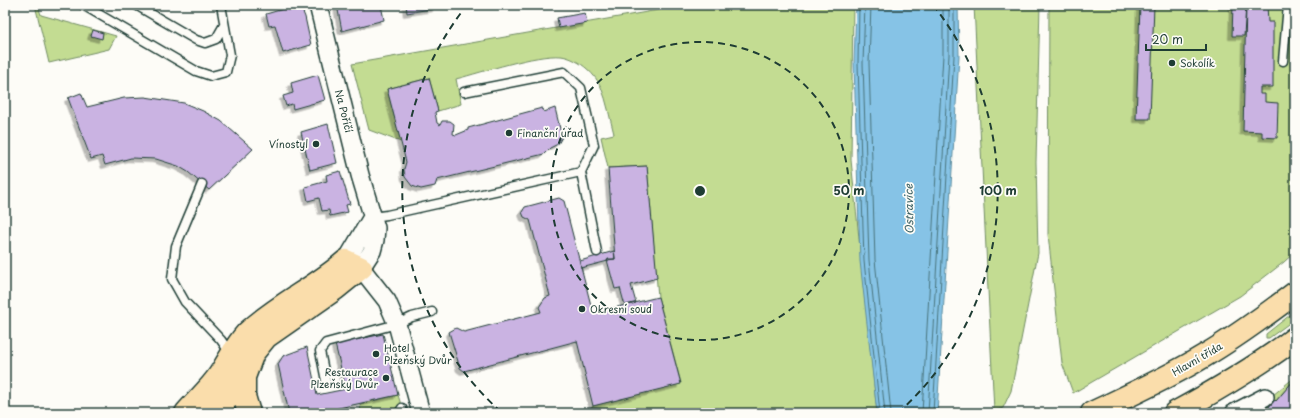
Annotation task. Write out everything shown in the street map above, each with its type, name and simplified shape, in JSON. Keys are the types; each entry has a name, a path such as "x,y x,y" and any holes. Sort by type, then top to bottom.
{"main road":[{"path":"186,413 220,375 231,354 247,334 268,316 302,291 331,274 353,264"},
{"path":"221,412 244,377 253,353 266,337 335,289 353,264"},
{"name":"Hlavní třída","path":"1092,413 1150,386 1204,356 1255,323 1295,293"},
{"path":"1175,413 1223,387 1295,338"},
{"path":"220,375 218,394 221,412"},
{"path":"244,377 244,396 249,413"},
{"path":"193,413 221,412"}],"street":[{"name":"Na Poříčí","path":"318,5 372,217"},
{"path":"372,217 353,264 387,301 397,324 419,412"},
{"path":"1234,413 1265,397"}],"lane":[{"path":"83,5 196,71 211,76 226,72 230,55 221,5"},
{"path":"136,5 196,40 206,43 216,39 224,25"},
{"path":"1283,61 1288,5"},
{"path":"464,92 564,72 582,88 594,145 581,172 597,252"},
{"path":"372,217 581,172"},
{"path":"202,184 176,246 172,279 185,302 221,340 244,377"},
{"path":"326,381 320,351 326,343 397,324 412,317 432,312"},
{"path":"399,413 402,408 403,413"}],"green space":[{"path":"35,5 38,5 41,15 116,36 109,49 49,63"},
{"path":"664,5 853,5 851,160 877,413 588,413 593,406 681,383 658,297 647,166 608,168 601,137 614,134 607,104 598,81 579,63 567,57 550,56 509,64 456,79 461,104 438,111 429,78 387,89 401,142 369,130 352,64 664,9"},
{"path":"974,5 1040,5 1036,162 1038,253 1011,391 1003,408 994,411"},
{"name":"Sokolík","path":"1049,5 1295,5 1295,252 1240,296 1073,393 1062,363 1048,234"},
{"path":"1295,311 1295,319 1269,338 1266,338 1266,334"},
{"path":"1295,377 1295,380 1278,400 1273,403 1267,413 1251,413"},
{"path":"398,395 402,408 399,413 361,413 360,404"},
{"path":"346,406 346,413 316,413"}],"water":[{"name":"Ostravice","path":"856,5 958,5 959,56 937,413 877,413 860,261 854,63"}],"building":[{"path":"300,5 305,17 311,45 283,53 275,25 269,26 266,14"},
{"path":"337,5 381,5 384,20 342,31"},
{"path":"406,5 436,5 436,8 407,13"},
{"path":"1140,5 1154,5 1150,119 1136,119"},
{"path":"1233,5 1246,5 1244,36 1232,36"},
{"path":"1246,5 1267,5 1268,22 1273,22 1273,87 1260,87 1260,94 1265,94 1265,102 1278,103 1277,138 1262,137 1262,132 1243,131"},
{"path":"585,13 587,23 559,28 557,18"},
{"path":"93,30 103,33 102,39 91,36"},
{"path":"318,75 325,100 293,109 292,104 286,106 283,96 293,93 291,83"},
{"name":"Finanční úřad","path":"429,78 438,111 435,112 437,123 440,125 442,121 450,121 454,124 453,134 456,135 468,130 468,128 542,108 544,112 555,108 562,137 558,144 550,148 544,154 437,180 435,186 421,189 412,186 405,177 404,169 406,162 387,89"},
{"path":"81,93 87,107 124,98 145,97 184,103 221,121 253,149 209,190 188,172 178,166 156,159 131,158 105,165 102,156 91,159 68,98"},
{"path":"328,124 337,163 310,170 301,132"},
{"path":"647,166 657,278 631,285 636,303 625,306 620,288 615,289 607,260 615,259 608,168"},
{"path":"340,171 350,204 346,205 348,212 330,216 329,210 322,211 319,198 308,201 305,187 327,181 326,175"},
{"path":"559,198 564,201 593,313 658,297 681,384 593,406 577,341 464,371 460,368 449,332 456,328 464,332 541,312 539,307 545,298 550,296 530,220 524,217 522,212 525,207"},
{"path":"614,251 615,259 608,259 608,261 581,268 580,261"},
{"path":"383,334 398,395 316,413 289,413 278,364 283,356 307,347 317,395 346,389 335,344"},
{"path":"1294,380 1295,413 1267,413 1270,409 1268,408"}],"place":[{"name":"Sokolík","path":"1172,63"},
{"name":"Finanční úřad","path":"509,133"},
{"name":"Vínostyl","path":"316,144"},
{"name":"Okresní soud","path":"582,309"},
{"name":"Hotel Plzeňský Dvůr","path":"376,354"},
{"name":"Restaurace Plzeňský Dvůr","path":"386,378"}]}
